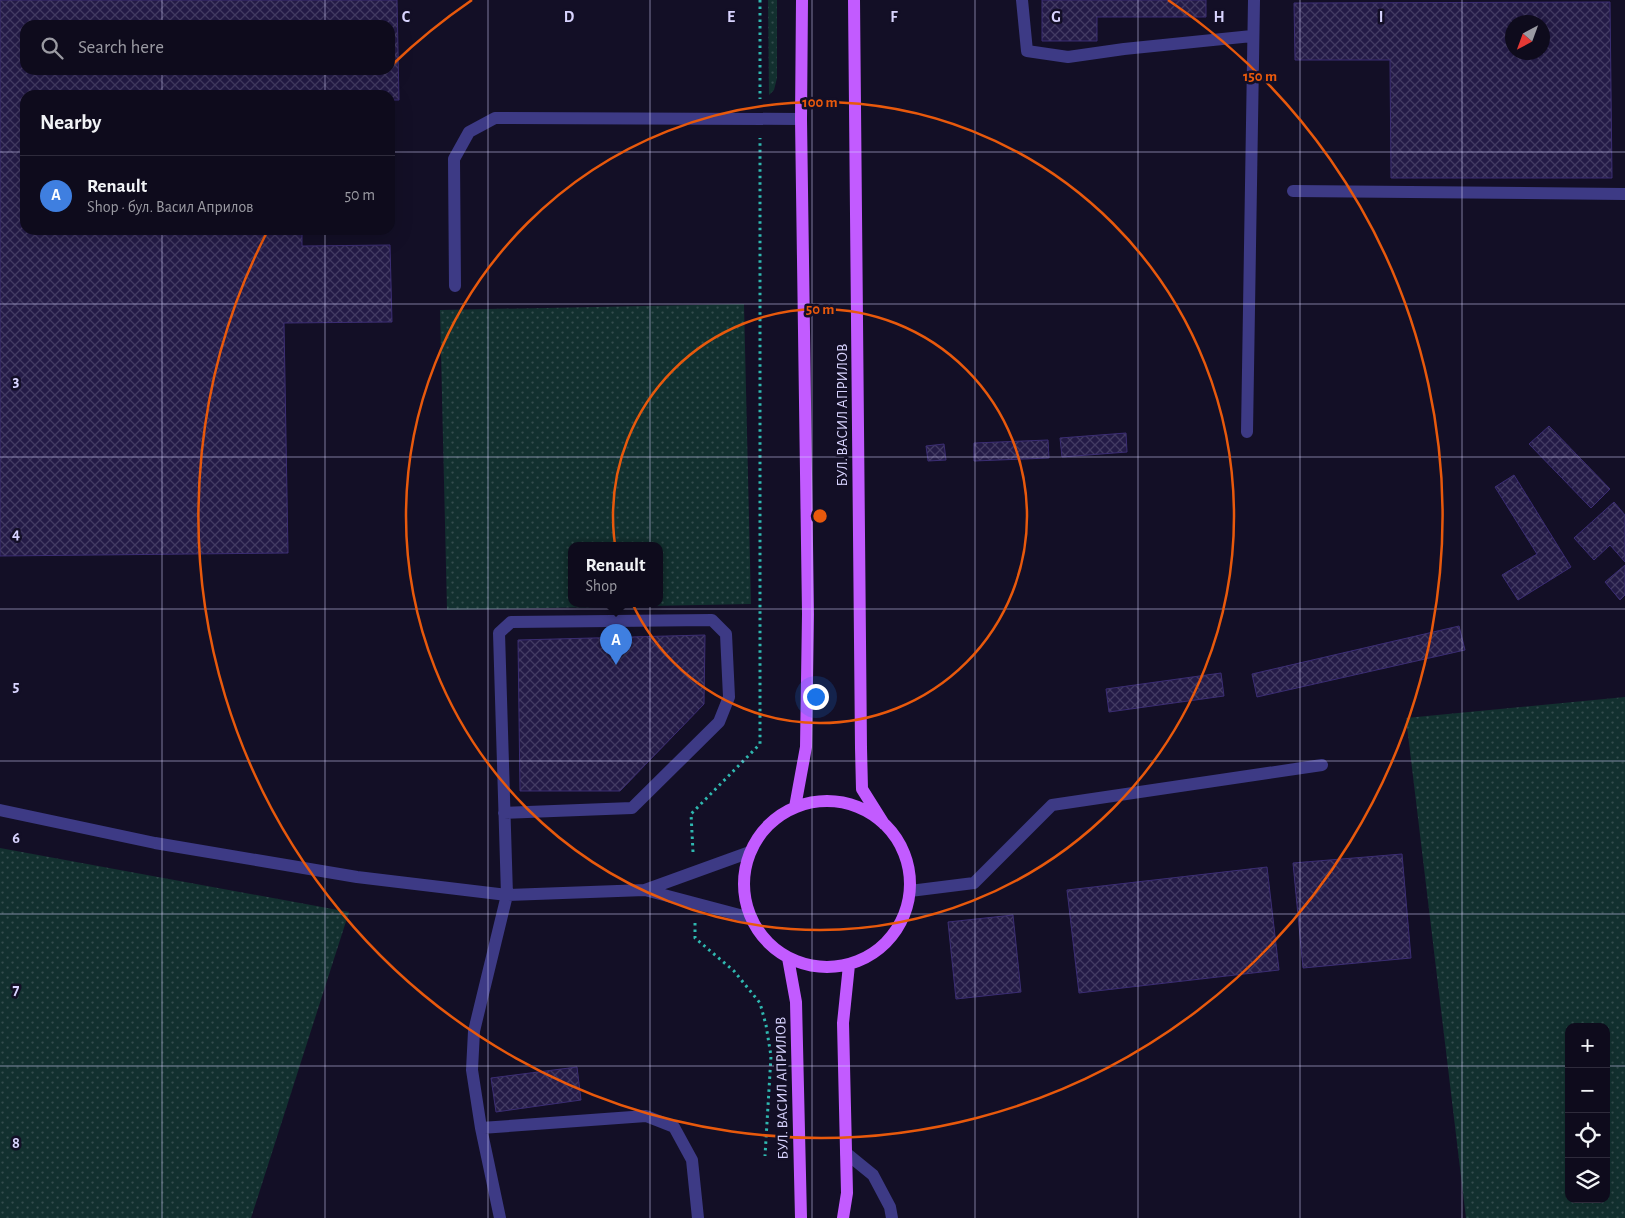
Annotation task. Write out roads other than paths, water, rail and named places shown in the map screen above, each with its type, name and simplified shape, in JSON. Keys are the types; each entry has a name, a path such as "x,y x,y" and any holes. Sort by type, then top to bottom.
{"main road":[{"path":"795,807 806,747 808,614 801,119 802,0"},
{"name":"БУЛ. ВАСИЛ АПРИЛОВ","path":"854,0 862,789 884,824"},
{"path":"820,801 845,803 868,812 884,824 901,846 909,868 910,891 904,915 889,940 873,954 849,965 822,967 805,964 788,958 777,951 763,937 751,918 744,897 744,874 750,852 762,832 776,818 795,807 820,801"},
{"name":"БУЛ. ВАСИЛ АПРИЛОВ","path":"788,958 796,1002 801,1218"},
{"path":"843,1218 847,1193 843,1023 849,965"}],"lane":[{"path":"1022,0 1027,51 1068,57 1124,49 1252,36"},
{"path":"1247,432 1254,0"},
{"path":"456,286 454,159 469,132 495,118 801,119"},
{"path":"1293,191 1625,194"},
{"path":"500,1218 472,1070 474,1031 508,895 504,813 499,633 512,622 712,620 726,634 729,697 719,722 632,808 504,813"},
{"path":"910,891 974,883 1052,805 1322,765"},
{"path":"0,810 156,843 357,876 508,895 645,890 751,918"},
{"path":"645,890 750,852"},
{"path":"482,1128 646,1116 674,1127 692,1160 698,1218"},
{"path":"846,1153 872,1175 890,1207 892,1218"}],"place":[{"name":"Renault","path":"616,665"}]}
